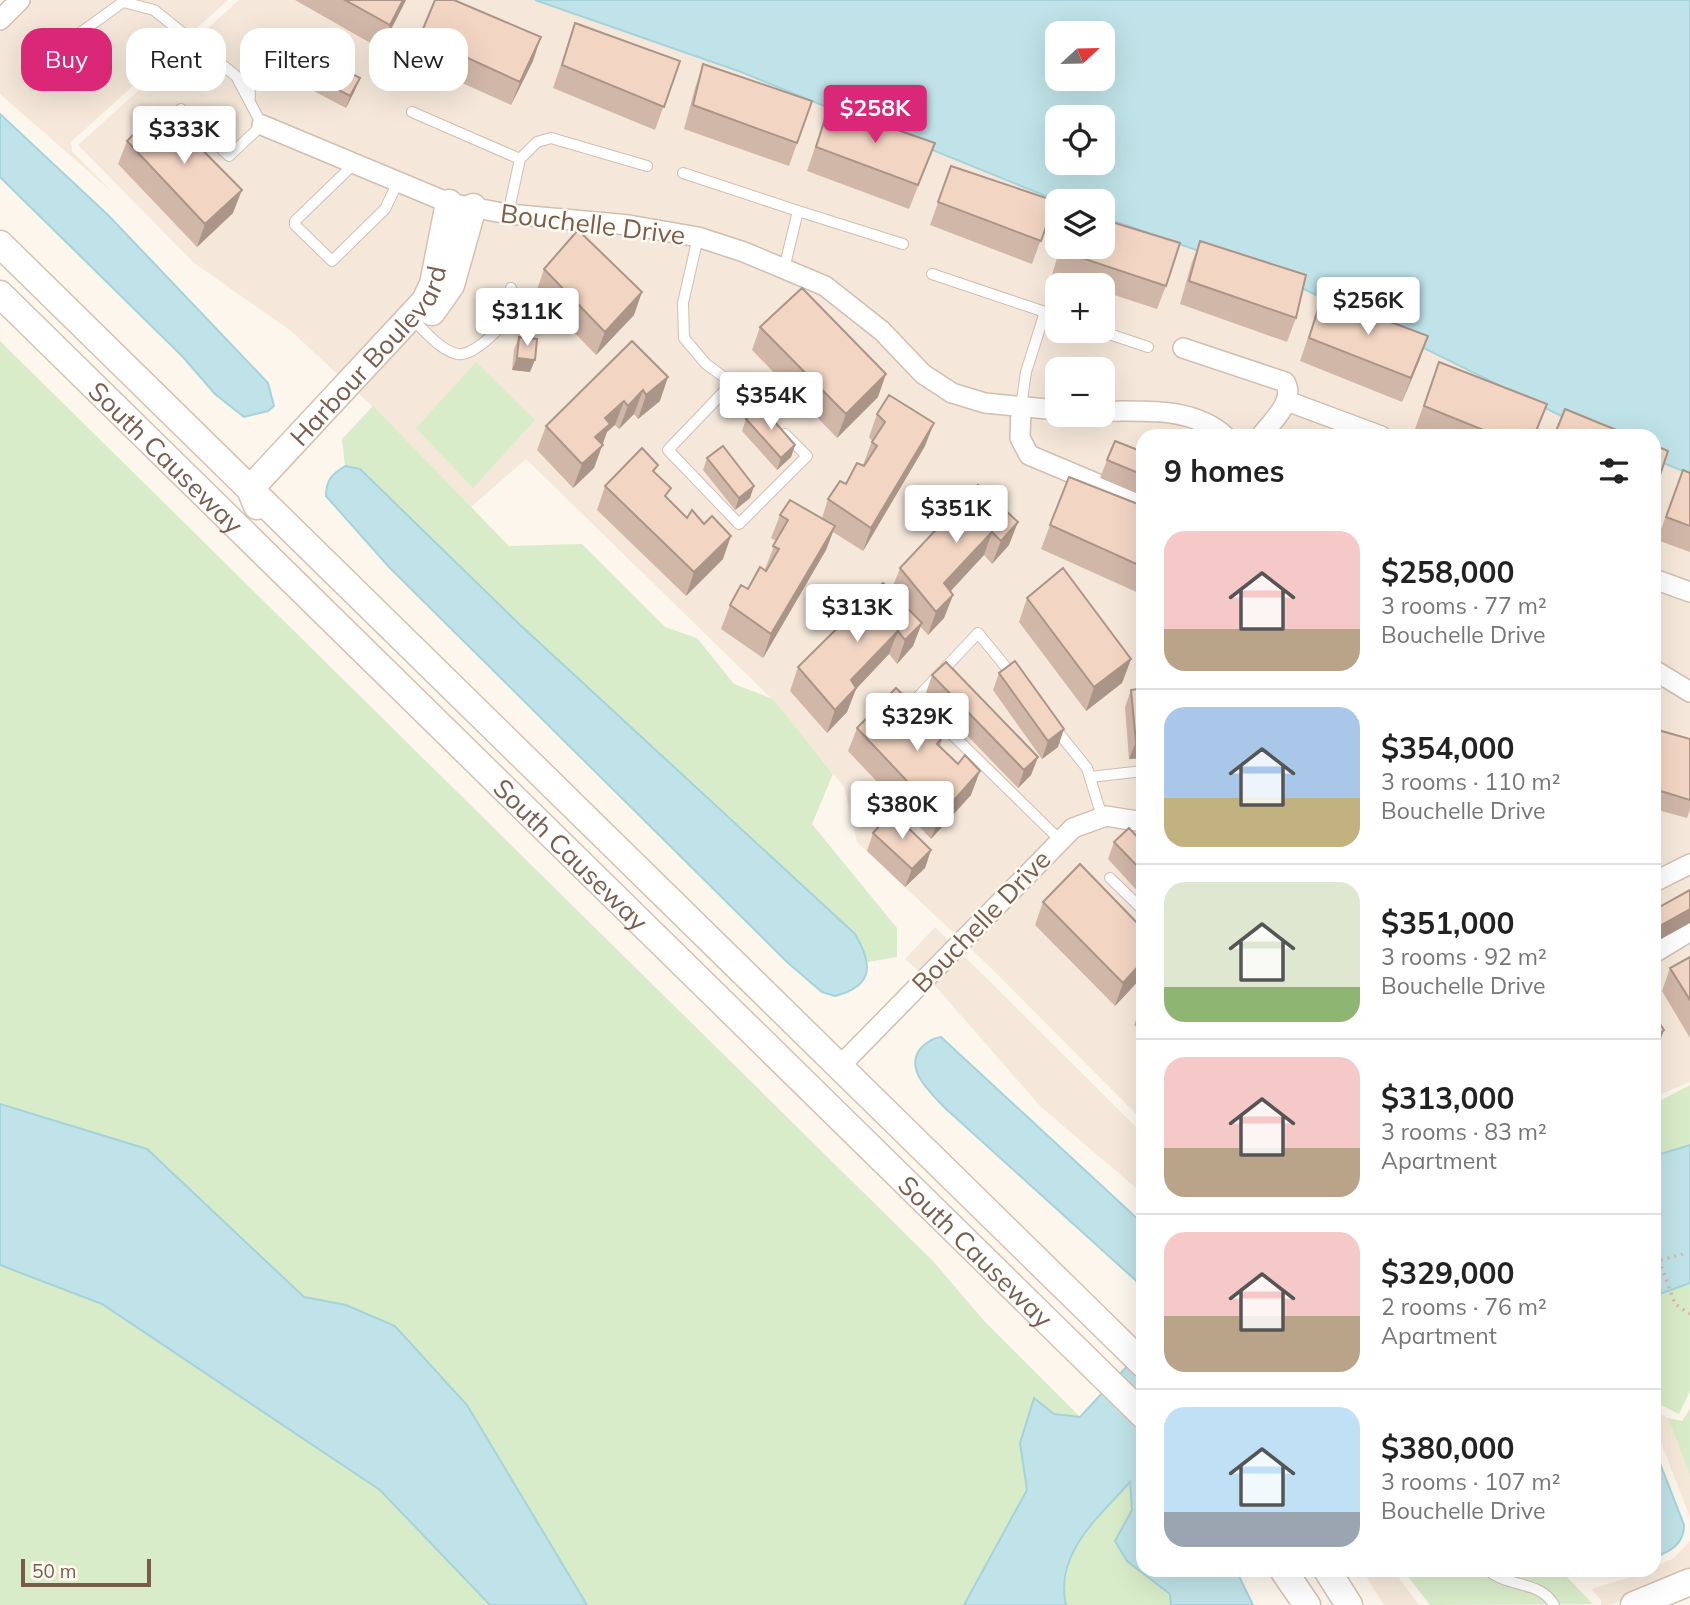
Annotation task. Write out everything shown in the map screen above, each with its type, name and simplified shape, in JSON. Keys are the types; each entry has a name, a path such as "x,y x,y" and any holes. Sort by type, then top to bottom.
{"main road":[{"name":"Harbour Boulevard","path":"254,494 416,322 433,284 461,205"},
{"name":"South Causeway","path":"0,244 1136,1357"},
{"name":"South Causeway","path":"0,294 1136,1408"},
{"path":"62,355 122,392 211,481 254,494 304,593"},
{"path":"651,933 708,966 800,1058 828,1068 839,1068 853,1110 912,1189"},
{"path":"1288,1577 1307,1605"},
{"path":"1331,1577 1349,1605"},
{"path":"1634,1605 1690,1582"}],"street":[{"path":"0,20 20,0"},
{"name":"Bouchelle Drive","path":"262,125 398,182 461,205 508,214 629,225 698,237 825,286 882,331 923,374 953,393 985,403 1045,409"},
{"path":"1183,348 1278,378 1287,386 1287,401 1266,429"},
{"path":"1287,401 1362,429"},
{"path":"1021,407 1020,438 1029,455 1136,500"},
{"path":"1115,411 1178,413 1217,429"},
{"path":"1661,582 1690,592"},
{"path":"1661,674 1690,692"},
{"name":"Bouchelle Drive","path":"839,1068 1073,828 1102,817 1136,818"},
{"path":"1661,878 1690,864"},
{"path":"1661,949 1690,931"}],"lane":[{"path":"87,28 124,1 154,10 236,76 250,97 262,125 229,156 181,109"},
{"path":"250,91 250,97"},
{"path":"412,112 520,159"},
{"path":"508,214 520,159 537,142 551,138 647,166"},
{"path":"355,163 295,221 295,225 332,261 385,209 398,182"},
{"path":"683,173 903,244"},
{"path":"785,269 798,211"},
{"path":"698,237 683,303 684,338 706,364 732,383 807,457 739,524 668,450 732,383"},
{"path":"932,274 1045,312 1026,372 1021,407"},
{"path":"416,322 446,349 460,355 470,352 488,339 511,311 511,288"},
{"path":"1115,336 1147,347"},
{"path":"1020,685 978,633 916,699 1060,840"},
{"path":"1045,716 1087,768 1102,817"},
{"path":"1090,777 1136,772"},
{"path":"1110,878 1136,903"},
{"path":"1496,1577 1537,1589 1549,1596 1554,1605"}],"path":[{"path":"1661,1260 1687,1253"},
{"path":"1661,1272 1675,1304 1690,1314"}],"shaded area":[{"path":"30,0 228,0 197,28 126,28 127,91 71,142 72,151 113,193 0,94 0,31"},
{"path":"239,0 539,0 775,86 1045,196 1045,259 1115,259 1115,221 1302,288 1588,429 1136,429 1136,1114 992,969 857,842 844,787 772,699 526,459 471,507 373,407 291,331 194,263 78,145 138,91 226,91 226,28 208,28"},
{"path":"1661,461 1690,474 1690,1082 1661,1094"},
{"path":"935,927 1136,1127 1136,1188 1041,1107 937,988 905,959"},
{"path":"1661,1414 1668,1418 1690,1475 1690,1517 1661,1443"},
{"path":"1690,1541 1690,1573 1611,1605 1601,1605 1601,1600 1591,1589 1631,1577 1661,1577 1661,1564 1674,1558"},
{"path":"1366,1577 1398,1577 1419,1605 1384,1605"}],"green space":[{"path":"0,341 933,1261 985,1322 1080,1417 1054,1414 1035,1398 1020,1443 1027,1490 964,1605 587,1605 467,1405 346,1305 304,1297 147,1149 0,1104"},
{"path":"476,362 535,420 473,488 416,428"},
{"path":"373,406 509,546 582,544 665,627 697,638 734,684 773,699 833,774 812,824 897,928 897,957 868,962 854,934 517,622 360,469 345,466 342,439"},
{"path":"1690,1085 1690,1145 1661,1154 1661,1100"},
{"path":"0,1265 102,1304 380,1490 490,1605 0,1605"},
{"path":"1690,1283 1690,1391 1679,1414 1661,1405 1661,1293"},
{"path":"1690,1409 1690,1475 1668,1418 1682,1421"},
{"path":"1130,1481 1132,1510 1127,1561 1136,1568 1136,1577 1148,1577 1170,1594 1171,1605 1066,1605 1063,1593 1072,1548"},
{"path":"1408,1577 1567,1577 1593,1604 1430,1605"}],"water":[{"path":"535,0 1690,0 1690,474 1661,462 1661,429 1588,429 1298,286 1115,221 1115,189 1045,189 1045,196 741,72"},
{"path":"0,114 109,216 268,383 274,406 268,411 244,417 215,394 183,357 0,177"},
{"path":"345,466 360,469 517,622 855,934 867,964 863,980 857,986 835,996 822,992 787,962 389,567 326,496 331,478"},
{"path":"941,1037 1136,1218 1136,1281 926,1088 915,1063 922,1047"},
{"path":"0,1104 147,1149 304,1297 346,1305 395,1326 467,1405 587,1605 490,1605 380,1490 102,1304 0,1265"},
{"path":"1690,1145 1690,1283 1661,1293 1661,1154"},
{"path":"1136,1357 1136,1568 1127,1561 1115,1541 1132,1510 1130,1482 1093,1523 1073,1552 1064,1586 1066,1605 964,1605 1027,1490 1020,1443 1034,1398 1054,1414 1080,1417"},
{"path":"1661,1466 1684,1525 1682,1538 1671,1550 1661,1555"},
{"path":"1148,1577 1239,1577 1253,1605 1171,1605 1170,1594"}],"building":[{"path":"345,0 403,0 390,25"},
{"path":"435,0 454,0 541,37 520,82 468,58 468,28 423,28"},
{"path":"575,23 680,61 664,107 562,65"},
{"path":"703,64 812,101 797,143 693,105"},
{"path":"340,91 353,91 350,96"},
{"path":"829,106 935,143 918,185 816,147"},
{"path":"160,107 242,190 205,224 127,141"},
{"path":"951,166 1045,198 1045,230 1041,241 938,202"},
{"path":"1115,223 1180,243 1166,286 1085,259 1115,259"},
{"path":"578,230 642,292 605,332 544,269"},
{"path":"1200,241 1306,275 1296,318 1189,281"},
{"path":"802,288 886,374 846,414 760,327"},
{"path":"1322,296 1428,336 1411,378 1309,338"},
{"path":"519,337 537,339 535,360 517,358"},
{"path":"632,341 668,377 646,395 643,390 628,406 624,401 605,418 610,424 595,437 603,445 582,464 546,426"},
{"path":"1439,362 1547,404 1537,429 1481,429 1424,406"},
{"path":"889,395 934,423 871,528 828,499 840,481 846,484 857,463 864,466 877,446 872,442 885,422 877,414"},
{"path":"761,406 795,445 781,458 746,419"},
{"path":"1565,409 1614,429 1557,429"},
{"path":"1115,441 1136,449 1136,472 1107,460"},
{"path":"723,446 754,486 739,498 707,458"},
{"path":"642,448 658,465 653,471 671,488 665,496 687,518 692,510 704,524 712,516 731,536 694,572 605,486"},
{"path":"1661,448 1668,451 1661,472"},
{"path":"1683,470 1690,473 1690,526 1666,517"},
{"path":"1069,477 1136,503 1136,564 1050,525"},
{"path":"978,485 1018,522 1001,541 992,532 944,583 953,595 936,612 900,568"},
{"path":"790,500 835,526 771,634 730,605 741,585 748,589 760,567 766,571 779,549 773,546 788,520 780,515"},
{"path":"1063,568 1131,659 1094,687 1027,598"},
{"path":"883,583 922,623 905,640 898,631 851,680 856,688 835,710 798,667"},
{"path":"1015,661 1064,729 1048,741 999,673"},
{"path":"946,662 1038,757 1024,770 932,675"},
{"path":"896,688 915,706 904,716 926,737 934,728 943,736 937,744 958,764 965,755 980,771 940,816 857,728"},
{"path":"1136,689 1136,742 1131,690"},
{"path":"1661,731 1690,739 1690,800 1661,791"},
{"path":"892,812 931,850 912,869 873,833"},
{"path":"1129,828 1136,836 1136,865 1114,842"},
{"path":"1080,864 1136,922 1136,969 1123,983 1043,902"},
{"path":"1690,890 1690,909 1661,925 1661,906"},
{"path":"1690,957 1690,1000 1670,968"}]}
